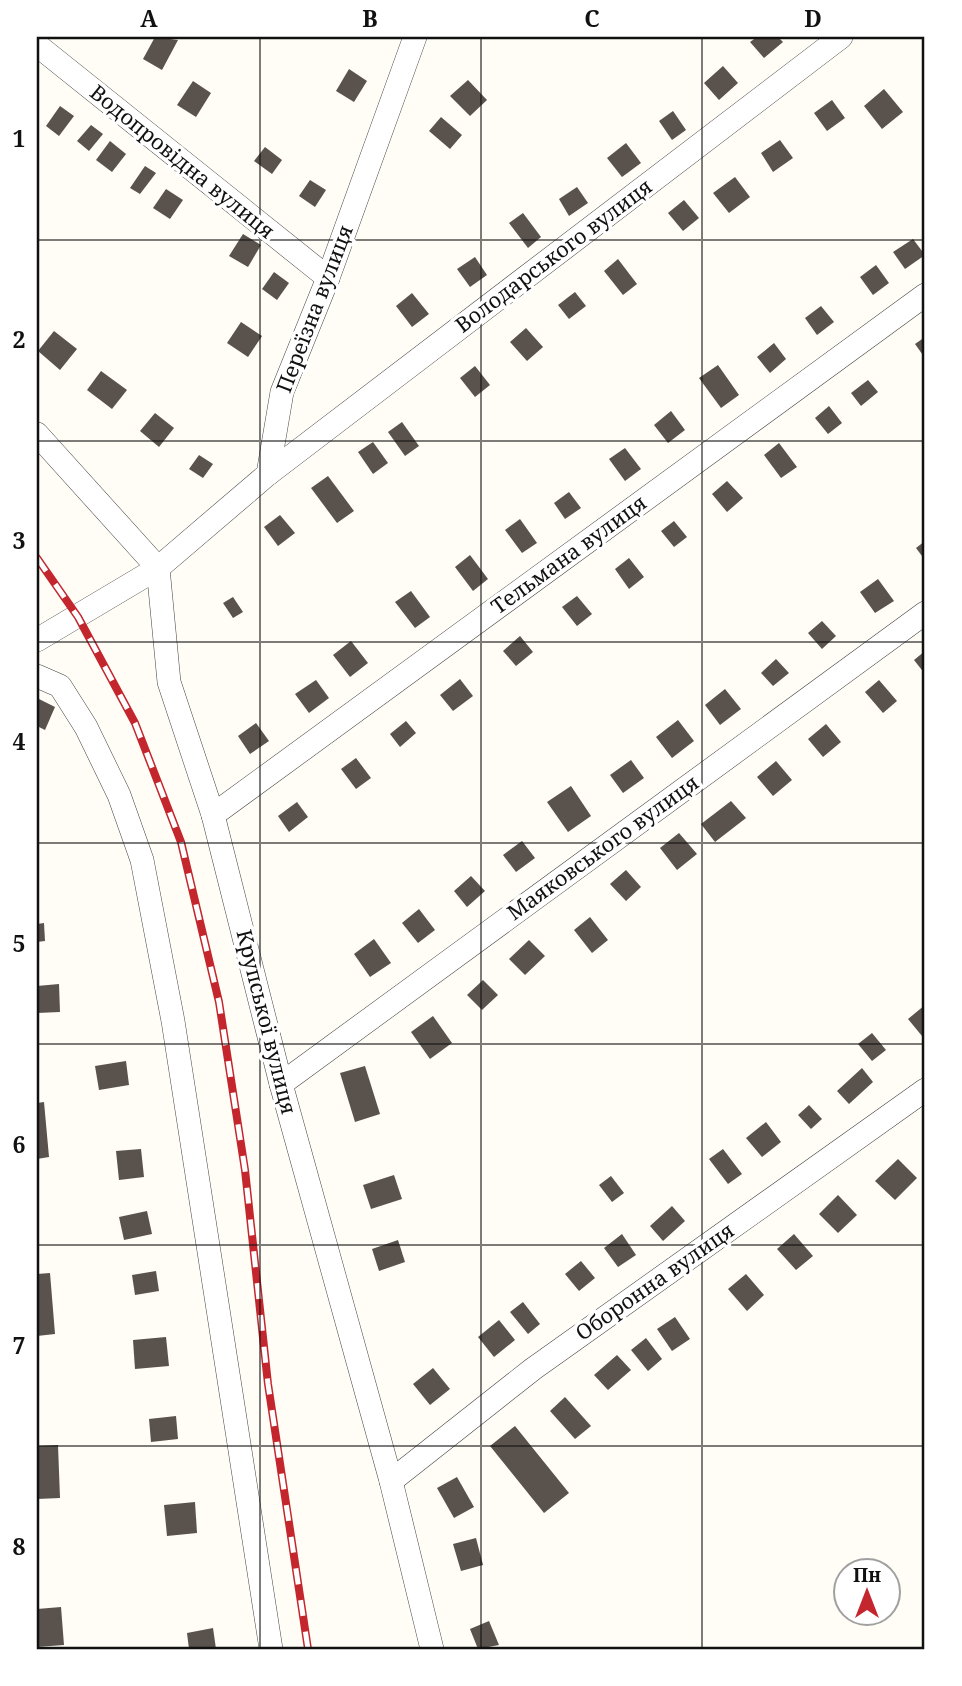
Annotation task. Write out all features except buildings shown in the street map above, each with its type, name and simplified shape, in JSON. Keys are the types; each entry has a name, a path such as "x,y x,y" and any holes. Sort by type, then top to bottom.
{"street":[{"name":"Переїзна вулиця","path":"268,474 282,392 328,278 415,37"},
{"name":"Володарського вулиця","path":"268,474 841,37"},
{"name":"Водопровідна вулиця","path":"37,45 328,278"},
{"name":"Тельмана вулиця","path":"213,815 925,295"},
{"path":"37,434 158,568"},
{"path":"37,640 158,568 268,474"},
{"name":"Крупської вулиця","path":"158,568 169,682 213,815 281,1084 391,1481 432,1649"},
{"name":"Маяковського вулиця","path":"281,1084 925,613"},
{"path":"37,676 60,686 86,727 119,795 142,860 173,1021 271,1649"},
{"name":"Оборонна вулиця","path":"391,1481 533,1369 925,1090"}],"railway":[{"path":"37,558 78,617 135,723 181,842 219,1002 245,1170 268,1384 308,1649"}]}
